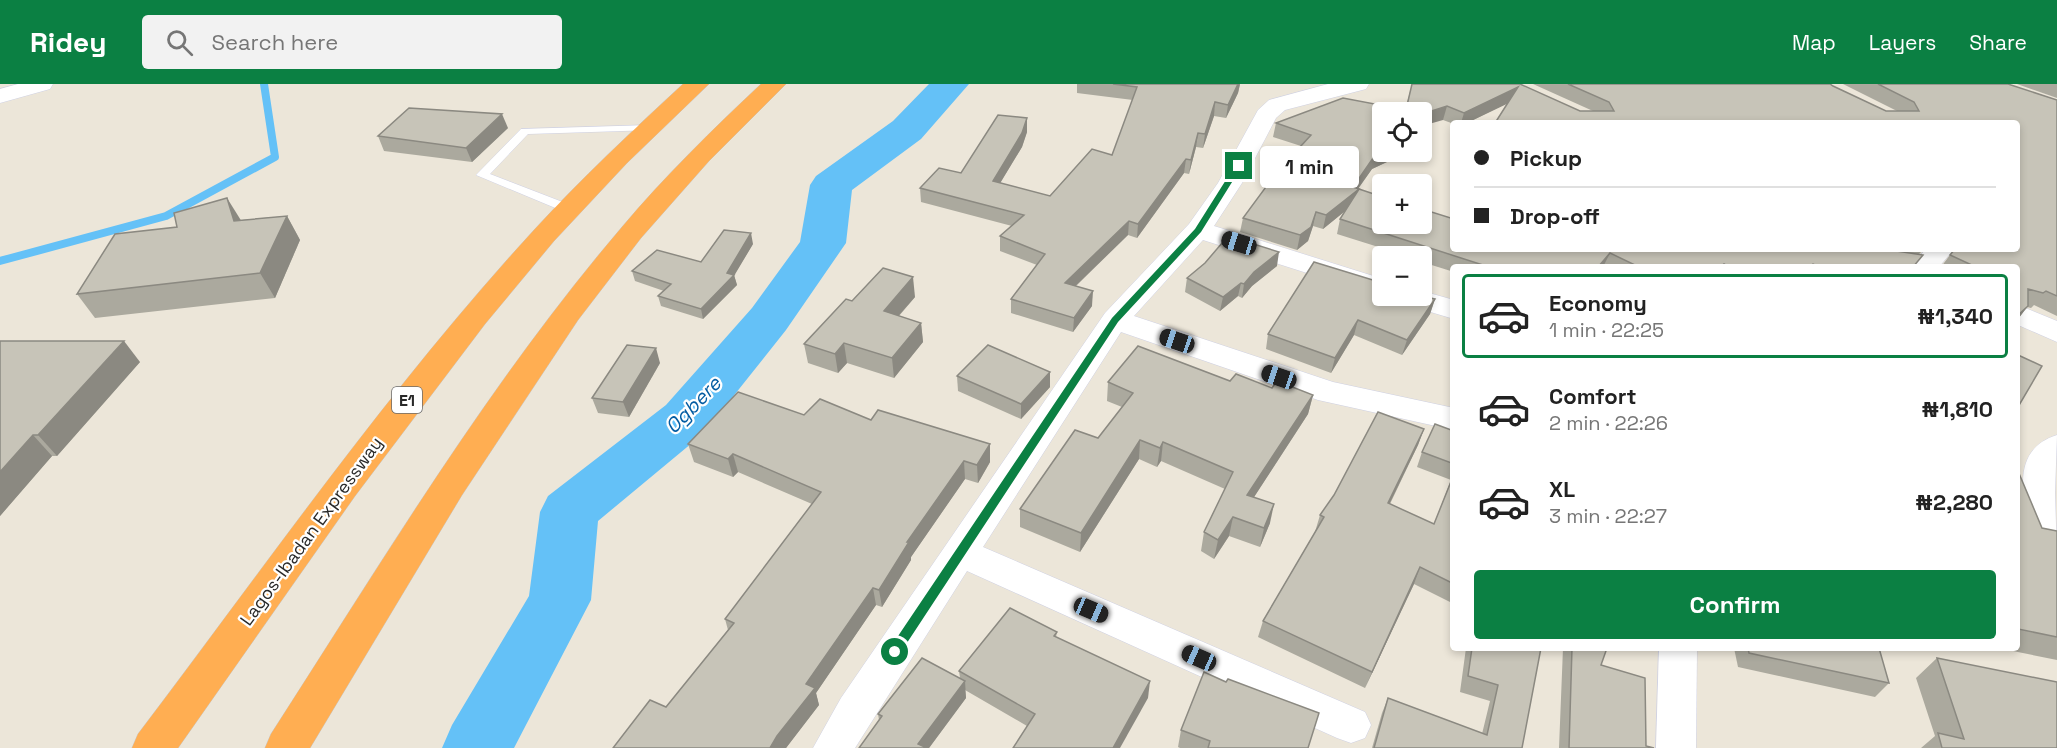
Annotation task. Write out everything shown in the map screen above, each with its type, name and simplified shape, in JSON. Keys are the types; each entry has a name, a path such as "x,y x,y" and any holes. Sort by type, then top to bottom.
{"highway":[{"name":"Lagos-Ibadan Expressway","path":"153,748 368,450 465,325 569,209 697,84"},
{"path":"286,748 544,346 624,238 704,153 774,84"}],"street":[{"path":"0,96 42,84"},
{"path":"833,748 855,711 1115,320 1198,230 1230,183 1266,115 1277,105 1300,97 1358,84"},
{"path":"1198,230 1372,285"},
{"path":"1915,264 1936,252"},
{"path":"1432,303 1450,309"},
{"path":"2020,315 2057,332"},
{"path":"1115,320 1329,392 1450,418"},
{"path":"2057,447 2041,466 2038,493 2057,543"},
{"path":"961,553 1351,725"},
{"path":"1676,748 1678,651"}],"lane":[{"path":"569,209 482,175 525,131 650,128"}],"building":[{"path":"1113,84 1238,84 1228,105 1215,102 1205,134 1198,133 1191,160 1186,159 1138,224 1129,221 1065,283 1093,291 1074,318 1011,299 1045,254 1000,236 1024,215 920,188 939,168 961,173 998,115 1027,118 1022,133 993,181 1050,196 1092,149 1112,155 1137,87"},
{"path":"1412,84 1520,84 1580,111 1614,111 1609,102 1568,84 1830,84 1886,111 1919,111 1914,102 1878,84 2008,84 2057,100 2057,296 2046,291 2043,293 2028,289 2028,306 2020,313 2020,264 1970,264 1950,255 1952,252 2020,252 2020,120 1497,120 1518,87 1464,113 1447,106 1432,111 1432,102 1408,102"},
{"path":"1343,98 1372,104 1372,159 1353,187 1359,189 1326,215 1316,212 1311,227 1300,235 1243,218 1277,172 1311,135 1276,123"},
{"path":"409,108 502,114 466,148 378,136"},
{"path":"1359,189 1372,193 1372,229 1340,219"},
{"path":"227,198 234,221 287,216 260,273 77,294 115,234 177,227 174,213"},
{"path":"1432,212 1450,218 1450,252 1903,252 1923,255 1916,264 1633,264 1610,253 1601,264 1480,264 1432,249 1432,246 1424,246 1387,234 1432,234"},
{"path":"724,230 751,233 727,273 734,275 701,309 658,296 671,284 632,271 657,250 701,262"},
{"path":"1228,236 1279,252 1254,272 1244,284 1241,283 1223,297 1187,278 1205,263"},
{"path":"1314,262 1372,280 1372,306 1430,306 1407,340 1358,320 1335,358 1268,334"},
{"path":"883,268 913,277 884,311 921,323 892,358 844,343 835,354 804,344 846,299 852,301"},
{"path":"0,341 124,341 38,435 33,435 0,472"},
{"path":"627,345 656,348 623,402 592,398"},
{"path":"988,345 1050,372 1021,404 957,376"},
{"path":"1138,346 1230,381 1236,374 1272,388 1277,381 1313,395 1247,495 1274,504 1264,528 1233,517 1218,540 1204,532 1233,472 1163,442 1160,448 1140,440 1081,533 1020,509 1075,430 1098,438 1133,393 1108,382"},
{"path":"2020,356 2042,366 2020,404"},
{"path":"738,392 804,415 820,399 871,420 878,410 990,444 977,465 964,461 907,542 909,542 879,590 873,588 806,684 815,688 770,748 613,748 650,700 666,707 734,623 725,619 821,492 733,454 728,459 688,444"},
{"path":"1378,412 1424,429 1388,503 1434,524 1450,484 1450,582 1420,567 1372,672 1263,621 1324,517 1320,515 1334,495"},
{"path":"1435,424 1450,430 1450,462 1422,452"},
{"path":"2020,476 2042,528 2057,531 2057,637 2020,629"},
{"path":"1010,608 1057,632 1054,636 1150,681 1113,748 1013,748 1035,714 959,671"},
{"path":"1472,651 1540,651 1522,748 1374,748 1388,698 1487,735 1498,685 1468,676"},
{"path":"1572,651 1606,651 1601,665 1645,678 1646,746 1654,748 1569,748"},
{"path":"1749,651 1880,651 1889,683 1749,653"},
{"path":"922,658 965,681 918,744 927,748 859,748 882,716 878,714"},
{"path":"1937,658 2057,682 2057,748 1942,748 1938,733 1964,739"},
{"path":"1204,672 1226,682 1228,679 1319,713 1308,748 1208,748 1210,741 1181,730"}],"waterway":[{"path":"0,261 166,216 275,157 264,84"},
{"name":"Ogbere","path":"477,748 560,600 569,512 685,419 769,319 823,243 831,185 907,130 950,84"}],"route":[{"path":"895,652 1115,320 1198,230 1239,166"}]}
